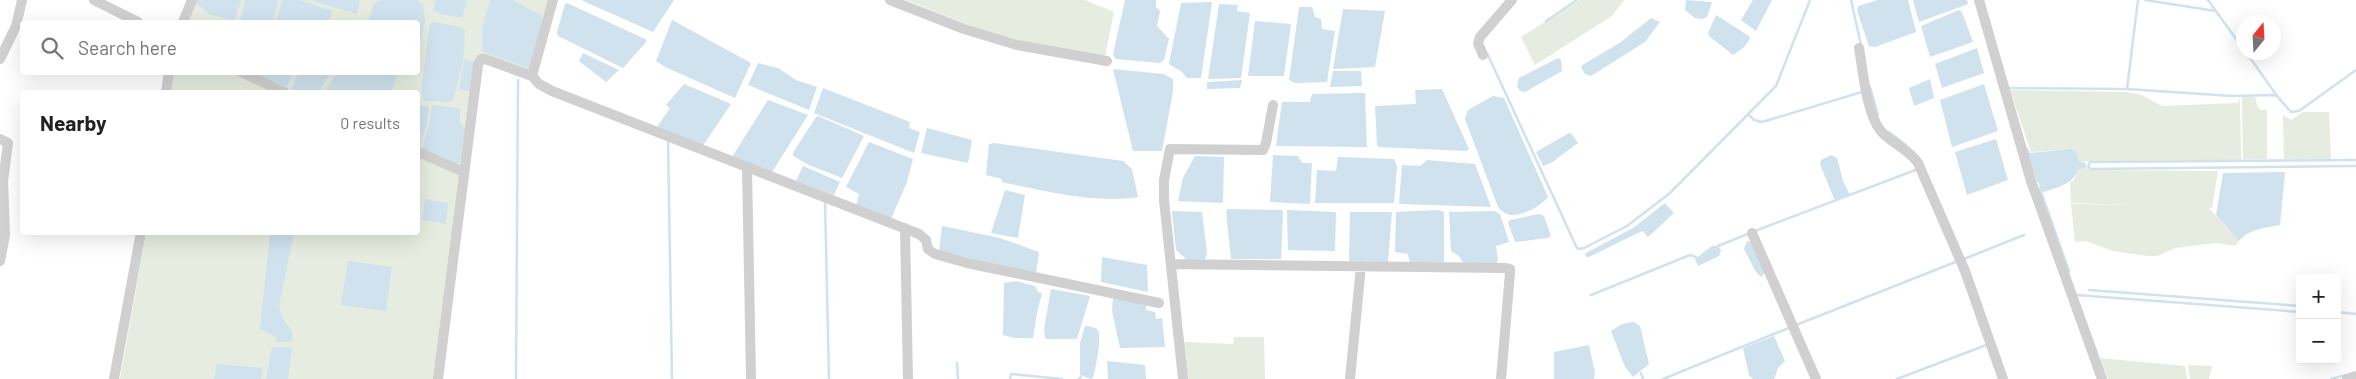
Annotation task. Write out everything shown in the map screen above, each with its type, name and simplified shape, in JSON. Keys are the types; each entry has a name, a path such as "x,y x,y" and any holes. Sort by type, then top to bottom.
{"street":[{"path":"0,59 16,26 22,0"},
{"path":"94,0 134,20"},
{"path":"184,20 192,0"},
{"path":"532,76 553,0"},
{"path":"890,0 964,29 1017,46 1107,62"},
{"path":"1483,54 1478,43 1480,37 1512,0"},
{"path":"1979,0 2031,182 2102,379"},
{"path":"1859,48 1867,92 1876,121 1881,131 1909,152 1918,163 1965,271 2003,379"},
{"path":"438,379 479,62 485,59 532,76 539,84 552,92 905,228 923,236 928,249 935,254 967,263 1160,303"},
{"path":"166,90 169,75"},
{"path":"247,75 280,90"},
{"path":"1183,379 1164,189 1170,149 1263,150 1273,105"},
{"path":"0,140 8,142 3,181 5,235 0,261"},
{"path":"420,153 464,172"},
{"path":"747,168 751,379"},
{"path":"905,228 908,379"},
{"path":"1752,232 1816,379"},
{"path":"114,379 140,235"},
{"path":"1171,264 1506,268 1510,270 1501,379"},
{"path":"1350,379 1360,266"},
{"path":"2347,379 2356,376"}],"shaded area":[{"path":"194,0 550,0 531,74 483,55 476,57 462,163 459,166 420,150 420,90 284,90 251,75 420,75 420,20 186,20"},
{"path":"906,0 1085,0 1114,12 1105,56 1028,43 971,26"},
{"path":"1580,0 1624,0 1612,16 1535,65 1521,37"},
{"path":"174,75 237,75 271,90 171,90"},
{"path":"2010,90 2127,92 2142,95 2162,106 2238,103 2240,98 2241,160 2080,162 2075,150 2031,152"},
{"path":"2242,97 2255,97 2258,107 2261,110 2267,110 2267,159 2243,159"},
{"path":"2303,112 2329,112 2331,159 2284,159 2283,115 2291,120"},
{"path":"420,156 461,173 435,379 120,379 146,235 420,235"},
{"path":"2086,168 2090,170 2218,171 2212,208 2209,208 2239,241 2235,246 2216,243 2176,248 2157,256 2113,251 2086,241 2075,242 2071,204 2135,205 2071,203 2070,182 2074,180 2079,169"},
{"path":"1234,337 1264,337 1265,379 1187,379 1183,342 1233,344"},
{"path":"2100,358 2185,366 2187,379 2108,379"},
{"path":"2188,365 2212,366 2209,379 2190,379"}],"water":[{"path":"196,0 241,0 235,19 232,20 209,14 196,3"},
{"path":"245,0 279,0 273,20 240,20"},
{"path":"282,0 300,0 333,11 329,20 277,20"},
{"path":"310,0 360,0 357,14"},
{"path":"380,0 417,0 423,5 425,21 420,42 420,20 369,20 374,4"},
{"path":"436,0 467,0 462,18 441,14 433,10"},
{"path":"490,0 512,0 541,15 543,20 531,69 482,51 482,29"},
{"path":"581,0 674,0 653,32"},
{"path":"1125,0 1156,0 1156,7 1160,11 1157,26 1169,39 1164,60 1160,63 1116,59 1113,54"},
{"path":"1686,0 1712,2 1707,17 1702,19 1695,18 1685,10"},
{"path":"1753,0 1772,0 1756,31 1741,20"},
{"path":"1878,0 1908,0 1916,32 1875,47 1869,46 1857,11 1858,6"},
{"path":"1913,0 1967,0 1968,4 1919,22"},
{"path":"1212,2 1201,78 1187,78 1182,72 1169,64 1181,3"},
{"path":"567,3 647,41 623,68 558,36 557,32 565,4"},
{"path":"1219,4 1238,5 1237,11 1250,13 1241,78 1208,79"},
{"path":"1299,7 1312,7 1315,17 1321,19 1322,29 1335,31 1327,82 1295,83 1289,80"},
{"path":"1343,9 1385,11 1375,67 1333,69"},
{"path":"1959,10 1962,12 1973,42 1930,57 1921,26"},
{"path":"1716,15 1749,36 1750,39 1744,47 1733,55 1709,36 1708,33"},
{"path":"1651,18 1660,22 1645,42 1591,76 1585,74 1581,67 1584,64 1621,42"},
{"path":"672,20 751,63 735,98 667,68 656,61"},
{"path":"1255,21 1291,24 1284,76 1248,76"},
{"path":"434,22 465,30 463,63 453,100 450,102 424,101 421,90 430,24"},
{"path":"1977,48 1984,73 1942,88 1935,64"},
{"path":"583,53 619,70 606,82 579,61"},
{"path":"1558,58 1561,60 1562,71 1525,92 1520,91 1517,86 1519,78"},
{"path":"465,59 474,62 472,89 468,91 459,89"},
{"path":"758,63 778,68 796,80 817,87 809,110 748,85"},
{"path":"1113,69 1164,74 1173,79 1173,91 1162,151 1133,151"},
{"path":"1333,71 1361,71 1362,86 1330,87"},
{"path":"257,75 292,75 287,87"},
{"path":"297,75 329,75 320,90 292,89"},
{"path":"336,75 396,75 393,90 326,90"},
{"path":"1930,79 1934,98 1914,106 1909,88"},
{"path":"1242,80 1240,88 1207,89 1207,82"},
{"path":"684,84 731,104 702,147 657,127 670,108 666,105"},
{"path":"1984,84 1998,131 1952,147 1940,100"},
{"path":"823,88 910,122 909,128 920,132 914,153 814,113"},
{"path":"1442,89 1469,149 1466,151 1379,147 1377,145 1375,106 1416,104 1415,90"},
{"path":"1365,93 1367,147 1276,146 1282,102 1310,102 1312,94"},
{"path":"1493,96 1504,98 1548,197 1541,204 1517,215 1508,214 1498,207 1465,119 1468,110"},
{"path":"768,100 808,115 772,172 732,157"},
{"path":"420,105 429,107 427,123 420,145"},
{"path":"432,105 460,110 460,123 465,128 460,162 457,163 422,149 429,125"},
{"path":"818,116 864,136 842,178 809,165 793,156 793,153"},
{"path":"927,128 972,140 968,163 921,153"},
{"path":"1569,133 1572,134 1578,143 1551,163 1543,166 1536,152"},
{"path":"1996,139 2008,180 1967,195 1955,152"},
{"path":"869,142 913,159 907,182 891,219 856,206 859,194 846,187"},
{"path":"994,143 1123,161 1132,169 1138,197 1122,199 1088,198 1052,193 1002,182 1002,179 986,175 989,144"},
{"path":"2075,150 2080,162 2086,163 2086,168 2079,169 2069,182 2044,192 2041,191 2029,153"},
{"path":"1273,155 1298,156 1302,163 1312,163 1310,204 1270,202"},
{"path":"1831,155 1837,158 1843,181 1850,195 1835,201 1820,164 1821,160"},
{"path":"1195,156 1224,157 1223,203 1178,201 1183,178"},
{"path":"1338,157 1394,159 1397,166 1394,203 1315,203 1317,170 1336,171"},
{"path":"1427,160 1475,164 1491,207 1399,204 1402,165 1420,166"},
{"path":"803,166 840,182 834,195 796,181"},
{"path":"2285,172 2280,225 2252,231 2239,241 2216,215 2223,173"},
{"path":"1005,190 1025,195 1018,238 991,233"},
{"path":"425,199 448,203 446,224 422,220"},
{"path":"1665,203 1674,213 1648,237 1643,231 1589,257 1585,256 1586,253 1633,228"},
{"path":"1228,209 1283,210 1281,259 1231,259 1226,211"},
{"path":"1287,210 1336,212 1335,251 1288,250"},
{"path":"1438,210 1444,212 1444,262 1410,263 1408,254 1395,252 1396,212"},
{"path":"1172,211 1202,212 1207,253 1205,259 1187,260 1176,250"},
{"path":"1494,211 1500,214 1509,242 1496,246 1498,261 1495,264 1463,263 1459,256 1451,251 1449,212"},
{"path":"1350,212 1392,212 1388,262 1349,261"},
{"path":"1539,214 1544,216 1551,236 1515,242 1508,223 1510,220"},
{"path":"942,226 1000,238 1039,252 1036,274 939,251"},
{"path":"270,235 294,235 279,306 282,317 293,333 291,342 277,342 276,337 260,329"},
{"path":"1747,241 1751,242 1765,273 1761,277 1756,272 1744,249"},
{"path":"1712,246 1718,246 1721,250 1719,256 1698,266 1695,259"},
{"path":"1102,257 1147,265 1148,292 1101,282"},
{"path":"348,261 392,267 386,311 341,305"},
{"path":"1016,281 1035,286 1038,292 1042,293 1033,338 1015,338 1003,335 1004,283"},
{"path":"1051,289 1090,296 1077,339 1045,339 1044,329"},
{"path":"1113,298 1146,305 1146,310 1155,312 1156,319 1162,318 1165,347 1120,348 1112,311"},
{"path":"1634,322 1640,326 1649,364 1633,377 1625,367 1611,331 1622,324"},
{"path":"1085,326 1096,328 1099,332 1097,361 1093,378 1091,379 1080,375 1080,343"},
{"path":"1774,336 1785,361 1778,368 1774,379 1753,379 1749,375 1743,348"},
{"path":"1589,345 1595,373 1594,379 1554,379 1554,352"},
{"path":"272,347 292,348 288,379 266,379"},
{"path":"1107,361 1145,365 1146,379 1108,379"},
{"path":"217,364 263,368 261,379 214,379"}],"waterway":[{"path":"1546,21 1577,0"},
{"path":"1487,53 1578,249 1584,248 1627,226 1670,193 1776,86 1810,0"},
{"path":"1851,0 1861,45"},
{"path":"2127,89 2138,0"},
{"path":"2145,0 2216,11"},
{"path":"2208,0 2236,39"},
{"path":"2252,60 2277,96"},
{"path":"2007,88 2127,89 2232,96 2272,95 2277,96 2291,112 2299,111 2356,70"},
{"path":"516,379 518,80"},
{"path":"1870,87 1878,115"},
{"path":"1748,114 1754,120 1762,122 1862,92"},
{"path":"1889,132 1906,145"},
{"path":"668,141 672,379"},
{"path":"2027,149 2038,181"},
{"path":"2356,160 2090,162 2088,167 2091,169 2356,166"},
{"path":"1755,231 1918,169"},
{"path":"2040,189 2069,271"},
{"path":"825,202 829,379"},
{"path":"1718,246 1750,233"},
{"path":"1964,259 2024,235"},
{"path":"1591,295 1690,255 1696,257"},
{"path":"1796,325 1958,261"},
{"path":"2089,290 2296,306"},
{"path":"2077,295 2296,312"},
{"path":"2341,312 2356,314"},
{"path":"1663,379 1791,327"},
{"path":"1897,379 1989,344"},
{"path":"957,363 958,379"},
{"path":"1641,373 1643,379"},
{"path":"1010,379 1011,374 1062,379"},
{"path":"2331,379 2346,375"}]}
